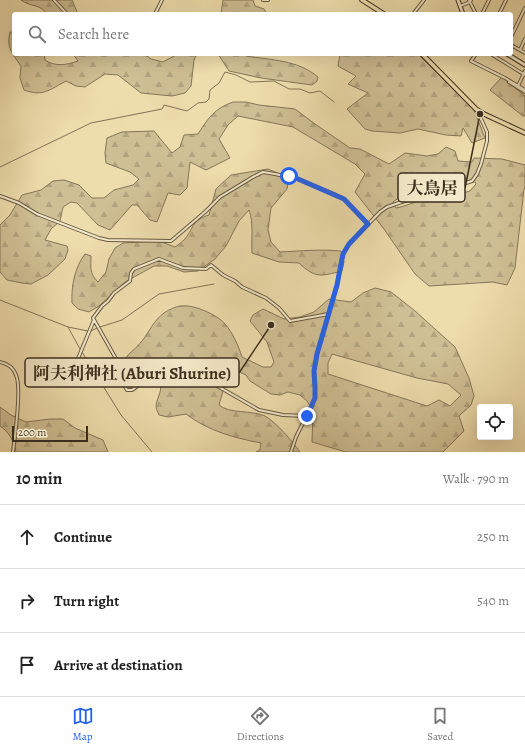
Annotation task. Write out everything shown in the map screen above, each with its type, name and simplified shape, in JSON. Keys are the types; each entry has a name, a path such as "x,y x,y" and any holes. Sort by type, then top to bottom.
{"main road":[{"path":"362,0 381,12"},
{"path":"424,56 476,109 525,133"}],"street":[{"path":"54,0 65,12"},
{"path":"156,12 161,5 162,0"},
{"path":"263,0 268,0"},
{"path":"415,12 424,0"},
{"path":"458,0 462,12"},
{"path":"483,12 489,0"},
{"path":"500,12 506,0"},
{"path":"460,6 470,1 475,12"},
{"path":"513,33 525,8"},
{"path":"520,50 525,39"},
{"path":"513,45 525,53"},
{"path":"474,56 470,61 507,79 525,91"},
{"path":"494,56 524,75"},
{"path":"510,56 525,65"},
{"path":"518,86 525,71"},
{"path":"507,79 525,91"},
{"path":"291,452 296,437 315,398 314,371 317,354 337,285 343,254 349,244 380,212 387,207 448,186 472,181 481,164 487,141 487,132 476,109"},
{"path":"0,196 19,202 37,214 99,238 108,240 171,241 220,197 263,172 298,179 334,194 344,199 368,224"},
{"path":"69,380 94,320 93,316 114,293 130,281 131,273 134,269 159,259 183,268 206,269 211,266 242,287 266,298 279,308 290,321 329,314"},
{"path":"94,320 119,364 127,390 132,390 159,371 186,368 259,410 283,415 307,416"},
{"path":"0,362 12,368 18,381 13,452"}],"green space":[{"path":"21,0 72,0 77,12 46,12 39,7"},
{"path":"223,0 253,0 255,6 264,9 266,12 237,12 221,12"},
{"path":"10,32 12,32 12,52 9,46"},
{"path":"14,56 44,56 45,60 53,64 70,64 78,61 74,56 147,56 151,59 163,62 174,56 196,56 194,60 191,86 185,93 172,96 141,93 118,75 105,74 85,87 76,86 66,81 46,92 36,93 24,90 20,78 21,66"},
{"path":"219,56 246,56 284,62 302,67 318,77 317,81 312,85 261,78 229,71"},
{"path":"340,56 420,56 474,110 485,138 472,143 463,128 461,136 446,135 418,129 400,133 365,129 347,109 368,93 348,84 356,76 338,66"},
{"path":"502,77 525,96 525,116 490,90"},
{"path":"233,102 246,102 295,109 350,148 360,149 389,164 405,153 427,156 438,154 446,147 455,151 458,161 472,162 474,158 502,159 525,165 525,188 515,268 507,285 493,282 429,286 415,274 384,229 355,192 365,174 355,164 293,127 238,116 228,125 219,139 230,158 206,170 190,162 187,188 180,195 168,193 157,222 150,220 137,205 132,205 110,230 98,225 77,203 71,202 63,207 60,221 51,229 45,240 67,246 68,250 65,259 48,275 31,284 7,280 0,272 0,225 10,215 22,195 41,190 53,181 64,180 79,185 92,198 104,198 114,190 133,185 139,179 130,172 106,163 105,153 107,138 122,132 154,131 172,153 180,147 184,135 198,134 212,114","holes":["452,182 475,182 476,184 470,191 435,201 419,201 396,208 393,202 400,197 436,188"]},
{"path":"268,169 289,178 287,189 271,208 268,230 271,242 280,252 318,250 341,251 344,262 342,271 319,275 310,272 299,263 279,262 252,253 252,226 249,210 239,221 226,246 215,259 198,271 184,272 167,266 154,266 125,282 99,306 89,312 78,309 72,303 74,277 85,254 91,256 92,273 98,282 106,272 109,259 115,248 123,243 159,241 175,247 185,239 194,224 199,219 209,215 216,189 231,175"},
{"path":"375,288 391,292 415,311 455,347 469,378 474,396 471,405 459,416 464,431 443,452 346,452 312,442 313,411 307,401 300,395 288,392 280,395 271,394 250,381 246,375 233,369 225,384 219,405 229,410 265,416 289,438 300,452 256,452 260,450 261,443 222,433 203,425 186,414 168,417 159,415 156,406 161,390 159,380 147,379 133,381 123,377 123,364 127,356 138,346 160,316 175,307 186,306 198,308 217,317 230,331 242,357 263,367 271,367 274,362 267,342 250,321 253,315 263,309 284,319 300,317 314,312 329,299 351,302 363,293","holes":["332,354 417,378 448,384 461,395 450,406 439,400 427,406 328,374 328,363"]},
{"path":"0,407 11,415 26,422 63,419 75,428 103,440 108,452 16,452 11,437 0,426"}],"waterway":[{"path":"0,167 91,123 162,109 164,105 187,111 198,103 206,102 209,99 210,90 219,83 225,72 236,75 250,82 274,81 289,89 300,89 310,93 320,91 334,102"},
{"path":"100,327 122,320 159,294 214,284"},
{"path":"0,300 68,327 88,331"},
{"path":"68,327 80,349"},
{"path":"91,331 97,328"},
{"path":"82,352 121,415 152,452"}],"place":[{"name":"大鳥居","path":"480,114"},
{"name":"阿夫利神社 (Aburi Shurine)","path":"271,325"}],"route":[{"path":"289,176 344,199 368,224 349,244 343,254 337,285 317,354 314,371 315,398 307,416"}]}
